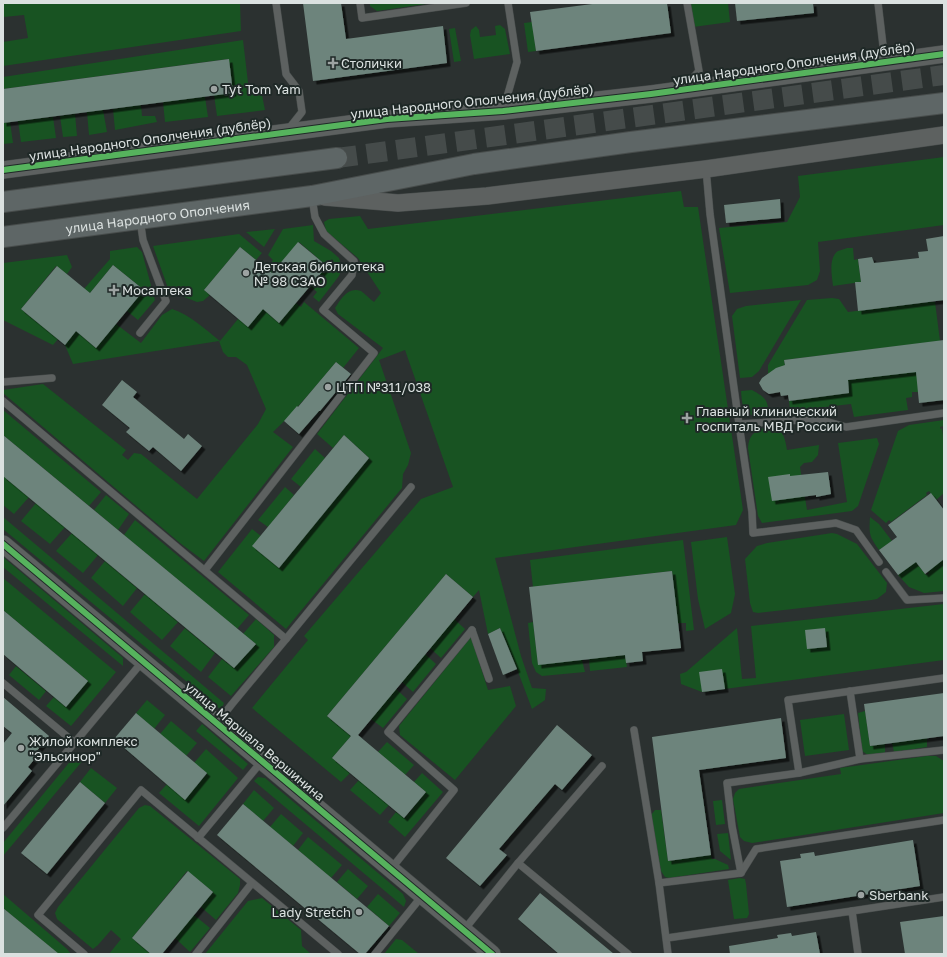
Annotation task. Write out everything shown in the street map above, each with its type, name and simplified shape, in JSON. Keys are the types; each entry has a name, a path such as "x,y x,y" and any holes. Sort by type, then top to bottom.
{"main road":[{"name":"улица Народного Ополчения","path":"3,238 312,196 474,164 631,142 944,103"},
{"path":"3,202 337,158"}],"street":[{"name":"улица Народного Ополчения (дублёр)","path":"3,170 387,119 502,111 651,94 944,54"},
{"path":"312,196 398,203 487,196 706,169 944,135"},
{"name":"улица Маршала Вершинина","path":"3,544 492,954"}],"lane":[{"path":"276,3 286,74 299,91 302,112 286,132"},
{"path":"360,3 362,18 466,3"},
{"path":"502,111 517,62 508,3"},
{"path":"682,90 699,71 687,3"},
{"path":"867,65 884,54 878,3"},
{"path":"706,169 710,214 752,512 753,533 836,523 856,530 879,562"},
{"path":"205,570 374,353 323,310 352,275 354,261 324,234 314,217 312,196"},
{"path":"140,219 143,240 166,300 140,333"},
{"path":"3,382 52,378"},
{"path":"3,401 286,639"},
{"path":"739,424 818,419 846,427 944,413"},
{"path":"217,723 411,487"},
{"path":"886,572 907,600 944,598"},
{"path":"390,869 454,790 388,732 472,630 489,680"},
{"path":"3,828 143,661"},
{"path":"799,772 788,700 944,678"},
{"path":"3,683 75,743"},
{"path":"850,691 860,759"},
{"path":"634,730 659,883 668,954"},
{"path":"741,873 732,826 727,783 799,772 860,759 944,750"},
{"path":"198,838 262,761"},
{"path":"464,930 518,863 602,766"},
{"path":"84,954 38,915 141,790 338,954"},
{"path":"741,873 756,849 944,820"},
{"path":"518,863 628,954"},
{"path":"659,883 741,873"},
{"path":"196,954 252,883"},
{"path":"375,954 422,896"},
{"path":"667,938 944,897"},
{"path":"852,911 858,954"}],"green space":[{"path":"3,3 240,3 241,31 3,66 3,42 28,38 24,15 4,17"},
{"path":"370,3 433,3 377,11 370,6"},
{"path":"689,3 728,3 730,22 693,27"},
{"path":"532,22 536,51 528,52 524,23"},
{"path":"500,25 505,29 510,54 474,59 470,35 471,30 476,26 479,30 480,37 496,35 495,26"},
{"path":"455,28 461,61 454,62 449,29"},
{"path":"243,40 249,91 261,90 265,110 217,116 214,95 233,93 228,59 3,89 3,77"},
{"path":"205,97 208,117 165,122 163,102"},
{"path":"141,105 142,116 155,116 157,122 115,130 113,109"},
{"path":"103,110 107,132 89,135 87,112"},
{"path":"75,114 77,136 63,137 60,116"},
{"path":"53,117 56,138 21,142 18,121"},
{"path":"10,122 13,143 3,144 3,123"},
{"path":"944,157 944,225 818,242 820,271 817,280 808,285 730,293 719,228 787,222 800,197 798,176"},
{"path":"681,191 684,207 698,207 743,510 736,525 495,558 521,656 532,688 546,689 545,700 532,709 500,628 488,634 479,590 473,597 446,574 327,716 351,736 332,758 350,773 341,782 252,708 308,640 304,636 421,499 453,487 405,350 379,360 411,453 408,465 403,474 402,488 286,629 218,572 252,529 261,536 253,546 279,568 369,458 344,435 333,448 317,434 383,348 338,314 335,308 345,294 352,290 361,291 374,302 381,293 358,258 326,231 324,222 329,219 360,216 368,229"},
{"path":"313,225 314,241 331,251 339,258 342,268 339,276 319,302 313,297 317,292 310,286 327,266 299,242 272,273 266,269 273,260 268,255 283,229"},
{"path":"275,229 264,247 246,232"},
{"path":"239,234 262,253 256,260 240,247 204,290 210,295 203,301 197,302 169,291 153,246"},
{"path":"137,247 142,252 155,300 138,320 127,311 144,290 113,265 90,293 84,289 110,259 110,251"},
{"path":"853,248 854,260 858,259 861,282 833,286 831,267 833,258 838,251"},
{"path":"67,255 72,267 67,274 56,266 21,309 58,339 53,345 3,320 3,263"},
{"path":"832,298 839,299 848,312 935,302 940,341 784,360 785,365 779,372 768,374 768,365 807,300"},
{"path":"801,300 759,371 752,377 740,378 732,316 737,309 746,306"},
{"path":"304,302 359,348 343,368 336,362 298,407 273,432 293,447 204,561 180,543 3,393 3,390 43,384 126,450 122,455 128,460 134,453 141,454 197,499 258,424 266,409 247,365 236,357 228,357 223,352 219,341 73,364 65,345 76,331 96,348 116,324 141,343 162,315 172,309 203,327 220,341 238,319 263,309 279,323 296,303 301,307"},
{"path":"921,371 918,392 912,392 912,397 906,398 908,410 854,417 851,404 790,411 789,401 849,393 848,380"},
{"path":"752,390 765,399 769,414 758,416 751,415 745,411 742,403 741,391"},
{"path":"3,410 101,492 89,506 3,435"},
{"path":"944,420 944,426 940,427 940,429 942,428 944,442 944,493 936,500 929,491 926,493 927,495 891,522 889,520 886,523 871,510 898,431 909,425"},
{"path":"772,427 780,431 784,437 787,450 819,445 818,455 812,462 804,463 800,467 807,510 847,502 838,443 877,438 879,444 858,506 852,511 762,523 758,516 748,448 751,436 759,430"},
{"path":"315,449 325,458 301,487 291,479"},
{"path":"3,476 29,497 14,514 3,505"},
{"path":"285,487 294,495 268,527 258,520"},
{"path":"106,495 129,514 118,530 94,510"},
{"path":"36,503 65,527 50,544 21,521"},
{"path":"3,517 224,703 221,710 3,529"},
{"path":"870,517 879,524 892,541 879,550 870,535"},
{"path":"135,520 249,615 237,629 124,535"},
{"path":"72,533 98,555 83,573 56,551"},
{"path":"832,533 857,544 887,583 886,592 877,599 872,600 758,613 753,612 750,603 745,559 757,546 767,543"},
{"path":"727,537 735,594 731,613 705,629 698,599 691,542"},
{"path":"683,540 694,630 686,631 686,623 678,623 672,571 533,587 530,560"},
{"path":"3,557 123,658 123,666 3,567"},
{"path":"944,559 944,591 924,593 909,587 898,575 910,566 914,560 926,575 929,573 928,571"},
{"path":"105,561 137,588 123,606 91,578"},
{"path":"3,578 116,672 71,726 46,706 54,697 66,707 88,681 3,610"},
{"path":"145,594 178,622 162,640 130,612"},
{"path":"944,604 944,660 702,692 681,684 680,674 686,672 737,628 742,679 756,678 751,626"},
{"path":"256,619 274,635 274,647 231,696 208,677 222,659 234,668 256,644 243,634"},
{"path":"454,619 465,629 441,658 430,648"},
{"path":"533,622 538,664 582,660 585,672 542,676 536,672 532,663 528,623"},
{"path":"185,628 215,653 201,672 170,646"},
{"path":"471,637 488,690 510,686 516,706 455,780 400,735 399,726"},
{"path":"425,654 436,664 413,692 402,682"},
{"path":"625,655 627,667 590,671 589,659"},
{"path":"16,666 46,691 39,700 9,675"},
{"path":"396,689 407,699 383,728 371,719"},
{"path":"147,700 165,715 154,729 136,713"},
{"path":"865,711 870,746 885,744 885,753 868,755 862,751 858,713"},
{"path":"844,714 849,750 805,756 800,720"},
{"path":"171,721 197,743 186,756 160,734"},
{"path":"202,724 248,764 243,770 196,731"},
{"path":"927,738 927,747 894,752 892,743"},
{"path":"387,742 414,765 405,775 378,752"},
{"path":"206,749 238,778 199,826 159,793 167,784 185,799 207,774 194,763"},
{"path":"77,753 84,759 3,856 3,843"},
{"path":"936,756 944,761 944,813 752,843 744,841 740,837 733,799 735,793 739,789 841,774 840,768"},
{"path":"91,768 117,788 105,803 80,782"},
{"path":"422,773 443,792 405,837 388,822 396,812 405,818 426,792 414,782"},
{"path":"258,777 265,778 403,894 406,901 404,907 254,781"},
{"path":"359,780 389,805 380,815 350,790"},
{"path":"254,790 274,808 263,821 243,804"},
{"path":"722,800 725,824 716,825 713,801"},
{"path":"145,805 150,806 240,879 240,885 238,893 216,920 201,907 213,892 187,871 132,938 151,954 109,954 121,939 111,930 93,949 57,919 55,913 58,907 139,808"},
{"path":"655,810 661,810 668,861 711,855 712,859 728,865 729,869 669,878 665,877 661,871 651,815"},
{"path":"281,814 303,833 293,846 270,827"},
{"path":"728,833 731,860 720,851 717,834"},
{"path":"308,837 342,865 331,878 298,850"},
{"path":"348,869 368,886 357,899 337,882"},
{"path":"740,878 745,879 749,914 747,918 734,919 728,880"},
{"path":"3,894 71,954 55,954 56,952 3,908"},
{"path":"378,894 400,913 389,926 367,907"},
{"path":"262,898 301,930 302,946 311,954 205,954 248,901"},
{"path":"194,915 210,928 190,952 175,938"},
{"path":"396,939 402,940 419,954 384,954"}],"building":[{"path":"303,3 341,3 346,39 443,26 447,63 313,81"},
{"path":"600,3 667,3 671,33 536,51 530,12"},
{"path":"735,3 813,3 814,13 737,21"},
{"path":"229,59 233,93 3,123 3,89"},
{"path":"780,199 781,218 726,223 724,205"},
{"path":"944,236 944,300 858,311 855,282 861,282 858,259 872,257 874,263 919,258 918,252 928,251 926,239"},
{"path":"298,242 327,266 279,323 263,309 248,327 204,290 240,247 272,273"},
{"path":"113,265 144,290 96,348 76,331 65,345 21,309 57,266 90,293"},
{"path":"944,340 944,400 919,403 916,372 848,380 849,393 789,401 788,395 781,396 780,392 769,394 763,390 759,383 762,378 776,368 785,365 784,360"},
{"name":"ЦТП №311/038","path":"336,362 351,374 299,434 284,421 297,406 298,407"},
{"path":"122,380 137,392 133,397 184,439 188,434 202,446 181,471 153,447 149,451 126,432 130,428 102,405"},
{"path":"3,435 256,644 234,668 3,476"},
{"path":"344,435 369,458 279,568 252,546"},
{"path":"828,472 831,494 816,497 816,495 772,501 768,477"},
{"path":"931,493 944,510 944,559 925,574 916,562 898,575 879,550 897,537 888,525"},
{"path":"672,571 681,648 642,652 643,661 626,663 625,655 538,665 529,587"},
{"path":"446,574 473,597 358,735 426,792 404,818 332,758 351,736 327,716"},
{"path":"3,610 88,681 66,707 3,654"},
{"path":"500,628 517,669 503,675 488,634"},
{"path":"825,628 827,647 807,649 805,630"},
{"path":"722,669 725,689 702,692 699,672"},
{"path":"944,693 944,736 870,746 864,704"},
{"name":"Жилой комплекс \"Эльсинор\"","path":"3,697 49,736 35,753 38,755 28,767 32,771 3,806 3,744 12,733 3,726"},
{"path":"136,713 207,773 185,800 114,739"},
{"path":"781,718 786,758 699,770 711,855 668,861 652,737"},
{"path":"557,725 592,755 562,790 555,784 499,849 507,855 480,886 446,858"},
{"path":"80,782 105,803 47,874 21,853"},
{"path":"243,804 389,926 365,954 360,954 217,835"},
{"path":"913,840 920,886 787,907 780,861 801,858 800,854 814,852 815,856"},
{"path":"188,871 213,892 162,954 151,954 132,938"},
{"path":"540,893 614,954 559,954 518,919"},
{"path":"3,908 59,954 3,954"},
{"path":"944,916 944,954 905,954 900,922"},
{"path":"816,932 820,954 730,954 729,946 778,938 777,935 791,933 792,936"}],"tunnel":[{"path":"337,158 944,75"}],"cycle path":[{"path":"3,170 387,119 503,111 651,94 944,54"},
{"path":"3,544 492,954"}],"place":[{"name":"Столички","path":"333,63"},
{"name":"Tyt Tom Yam","path":"214,89"},
{"name":"Детская библиотека № 98 СЗАО","path":"246,273"},
{"name":"Мосаптека","path":"114,290"},
{"name":"ЦТП №311/038","path":"328,387"},
{"name":"Главный клинический госпиталь МВД России","path":"687,418"},
{"name":"Жилой комплекс \"Эльсинор\"","path":"21,748"},
{"name":"Sberbank","path":"861,895"},
{"name":"Lady Stretch","path":"359,912"}]}
